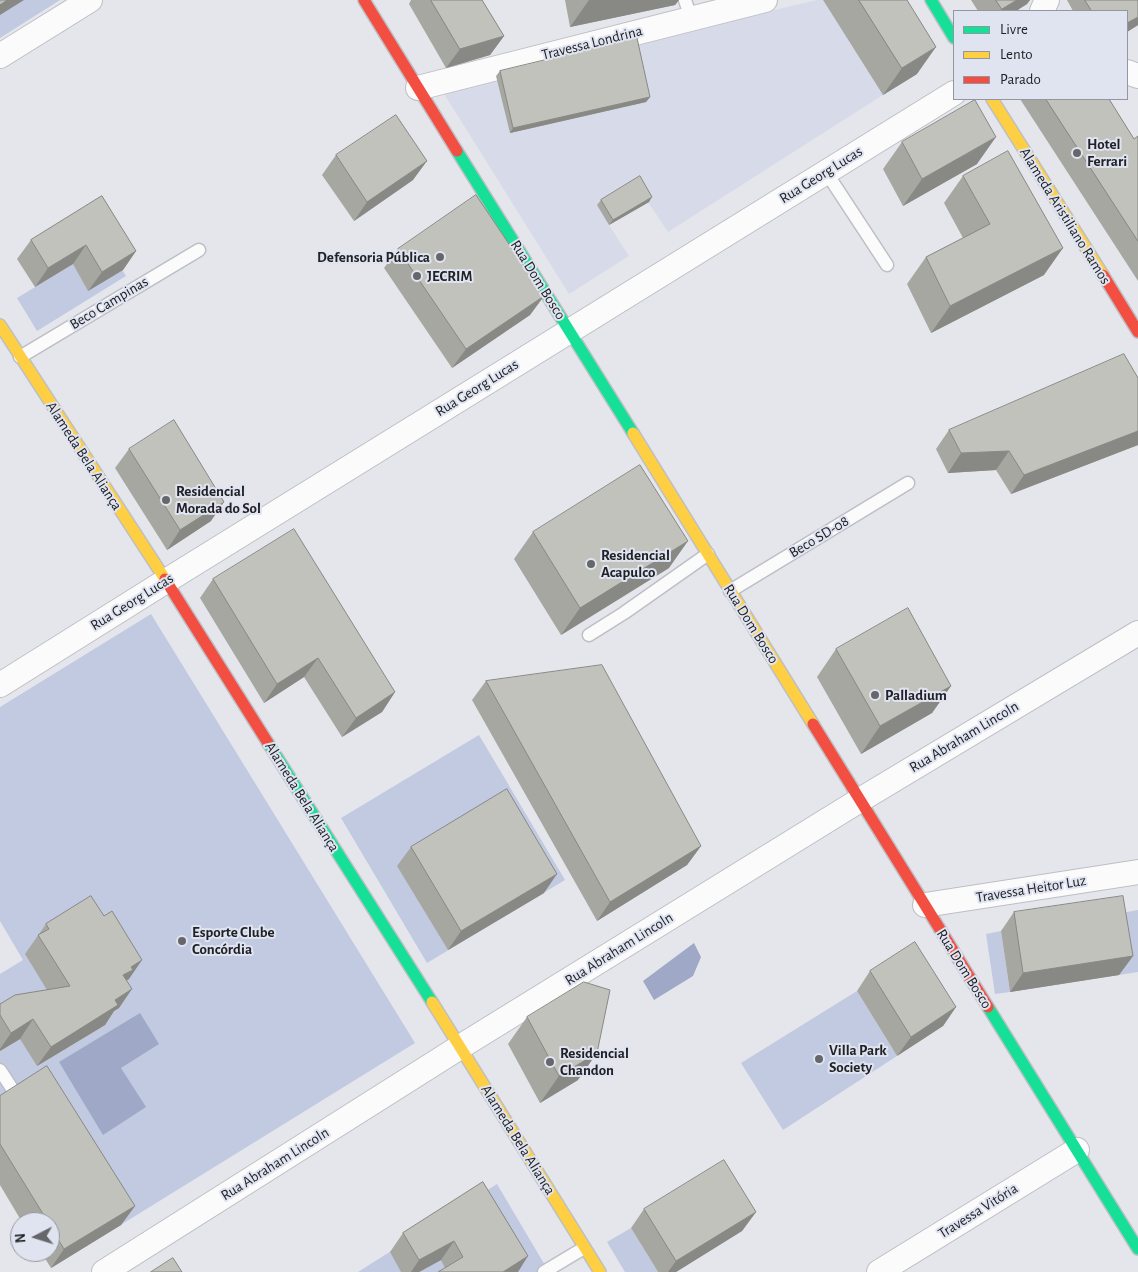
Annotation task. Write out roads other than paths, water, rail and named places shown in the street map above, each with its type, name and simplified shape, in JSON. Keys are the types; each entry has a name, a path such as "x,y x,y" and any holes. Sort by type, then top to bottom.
{"street":[{"name":"Rua Dom Bosco","path":"364,0 1138,1249"},
{"name":"Travessa Londrina","path":"418,88 688,9 765,0"},
{"path":"931,0 953,36"},
{"path":"0,56 84,2"},
{"name":"Rua Georg Lucas","path":"0,685 166,580 953,94"},
{"name":"Alameda Aristiliano Ramos","path":"993,100 1138,332"},
{"name":"Alameda Bela Aliança","path":"0,325 166,580 600,1272"},
{"name":"Rua Abraham Lincoln","path":"104,1272 460,1046 860,800 1138,633"},
{"name":"Travessa Heitor Luz","path":"925,905 1138,872"},
{"name":"Travessa Vitória","path":"879,1272 1077,1150"}],"lane":[{"path":"826,172 887,265"},
{"name":"Beco Campinas","path":"20,357 199,250"},
{"name":"Beco SD-08","path":"730,590 908,483"},
{"path":"589,635 624,613 708,554"},
{"path":"0,1070 11,1086"},
{"path":"544,1272 584,1248"}],"place":[{"name":"Hotel Ferrari","path":"1077,153"},
{"name":"Defensoria Pública","path":"440,257"},
{"name":"JECRIM","path":"417,276"},
{"name":"Residencial Morada do Sol","path":"166,500"},
{"name":"Residencial Acapulco","path":"591,564"},
{"name":"Palladium","path":"875,695"},
{"name":"Esporte Clube Concórdia","path":"182,941"},
{"name":"Villa Park Society","path":"819,1059"},
{"name":"Residencial Chandon","path":"550,1062"}]}
